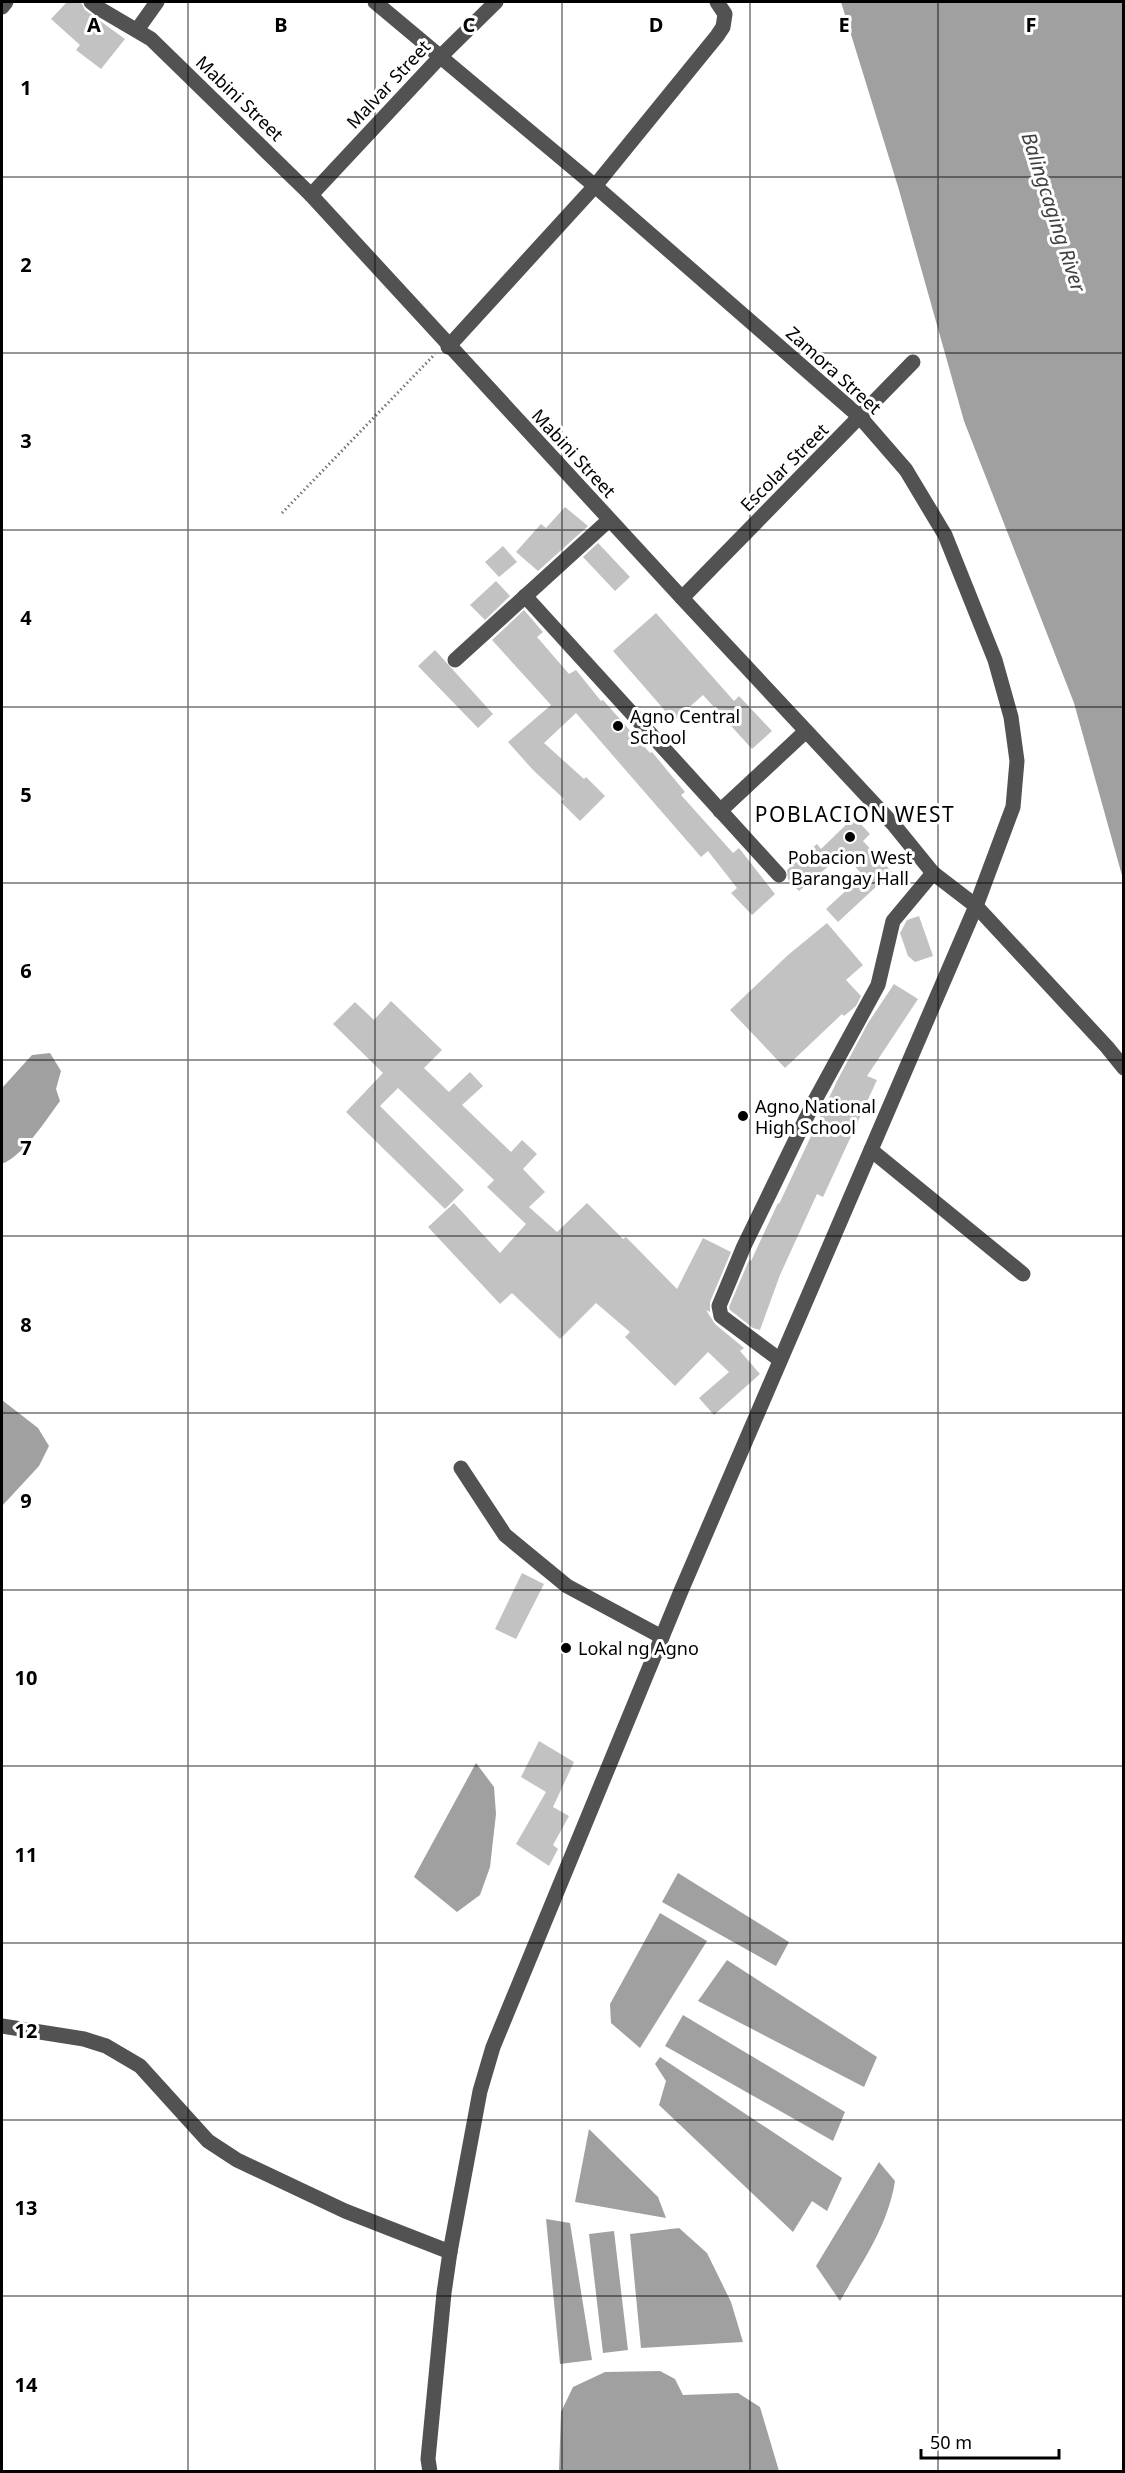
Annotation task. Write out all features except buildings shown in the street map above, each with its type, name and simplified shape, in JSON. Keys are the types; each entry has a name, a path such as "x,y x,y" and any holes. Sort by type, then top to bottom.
{"street":[{"path":"2,7 6,2"},
{"name":"Mabini Street","path":"91,2 151,39 311,195 447,345 894,825 933,873 976,906 1124,1068"},
{"path":"138,30 157,2"},
{"name":"Zamora Street","path":"375,2 595,186 860,417 906,470 945,535 995,660 1011,717 1017,761 1013,807 976,906 662,1637 493,2047 480,2091 450,2252 430,2435 430,2472"},
{"name":"Malvar Street","path":"311,195 441,56 496,2"},
{"path":"447,345 595,186 717,36 723,27 725,14 717,2"},
{"name":"Escolar Street","path":"682,598 913,362"},
{"path":"455,660 609,520"},
{"path":"525,596 779,875"},
{"path":"720,811 806,731"},
{"path":"780,1360 721,1316 718,1306 814,1102 878,985 893,921 933,873"},
{"path":"871,1150 1023,1274"},
{"path":"461,1468 505,1535 567,1586 662,1637"},
{"path":"2,2026 84,2039 124,2055 154,2080 208,2141 237,2160 345,2211 450,2252"}],"path":[{"path":"282,513 447,345"}],"water":[{"name":"Balingcaging River","path":"841,2 1123,2 1123,879 1074,703 964,421 899,190"},
{"path":"50,1053 61,1071 56,1089 60,1101 26,1145 2,1164 2,1088 32,1055"},
{"path":"2,1400 38,1428 49,1446 39,1466 2,1506"},
{"path":"476,1763 494,1787 496,1814 490,1867 480,1895 457,1912 414,1877"},
{"path":"678,1873 789,1942 776,1966 662,1902"},
{"path":"660,1913 707,1941 640,2048 611,2023 610,2004"},
{"path":"727,1960 877,2057 864,2087 698,2001"},
{"path":"683,2015 845,2112 833,2141 665,2046"},
{"path":"660,2057 842,2178 827,2211 812,2201 793,2232 659,2105 666,2081 655,2064"},
{"path":"589,2129 658,2197 666,2218 575,2202"},
{"path":"879,2162 895,2181 892,2197 873,2243 840,2301 816,2266"},
{"path":"546,2219 570,2223 592,2360 560,2364"},
{"path":"679,2228 707,2253 731,2302 743,2342 641,2348 630,2234"},
{"path":"614,2231 628,2350 603,2353 589,2234"},
{"path":"660,2371 675,2379 683,2395 738,2393 760,2407 779,2471 559,2471 561,2412 573,2387 605,2372"}],"place":[{"name":"Agno Central School","path":"618,726"},
{"name":"Pobacion West Barangay Hall","path":"850,837"},
{"name":"Agno National High School","path":"743,1116"},
{"name":"Lokal ng Agno","path":"566,1648"}],"district":[{"name":"POBLACION WEST","path":"855,814"}]}
